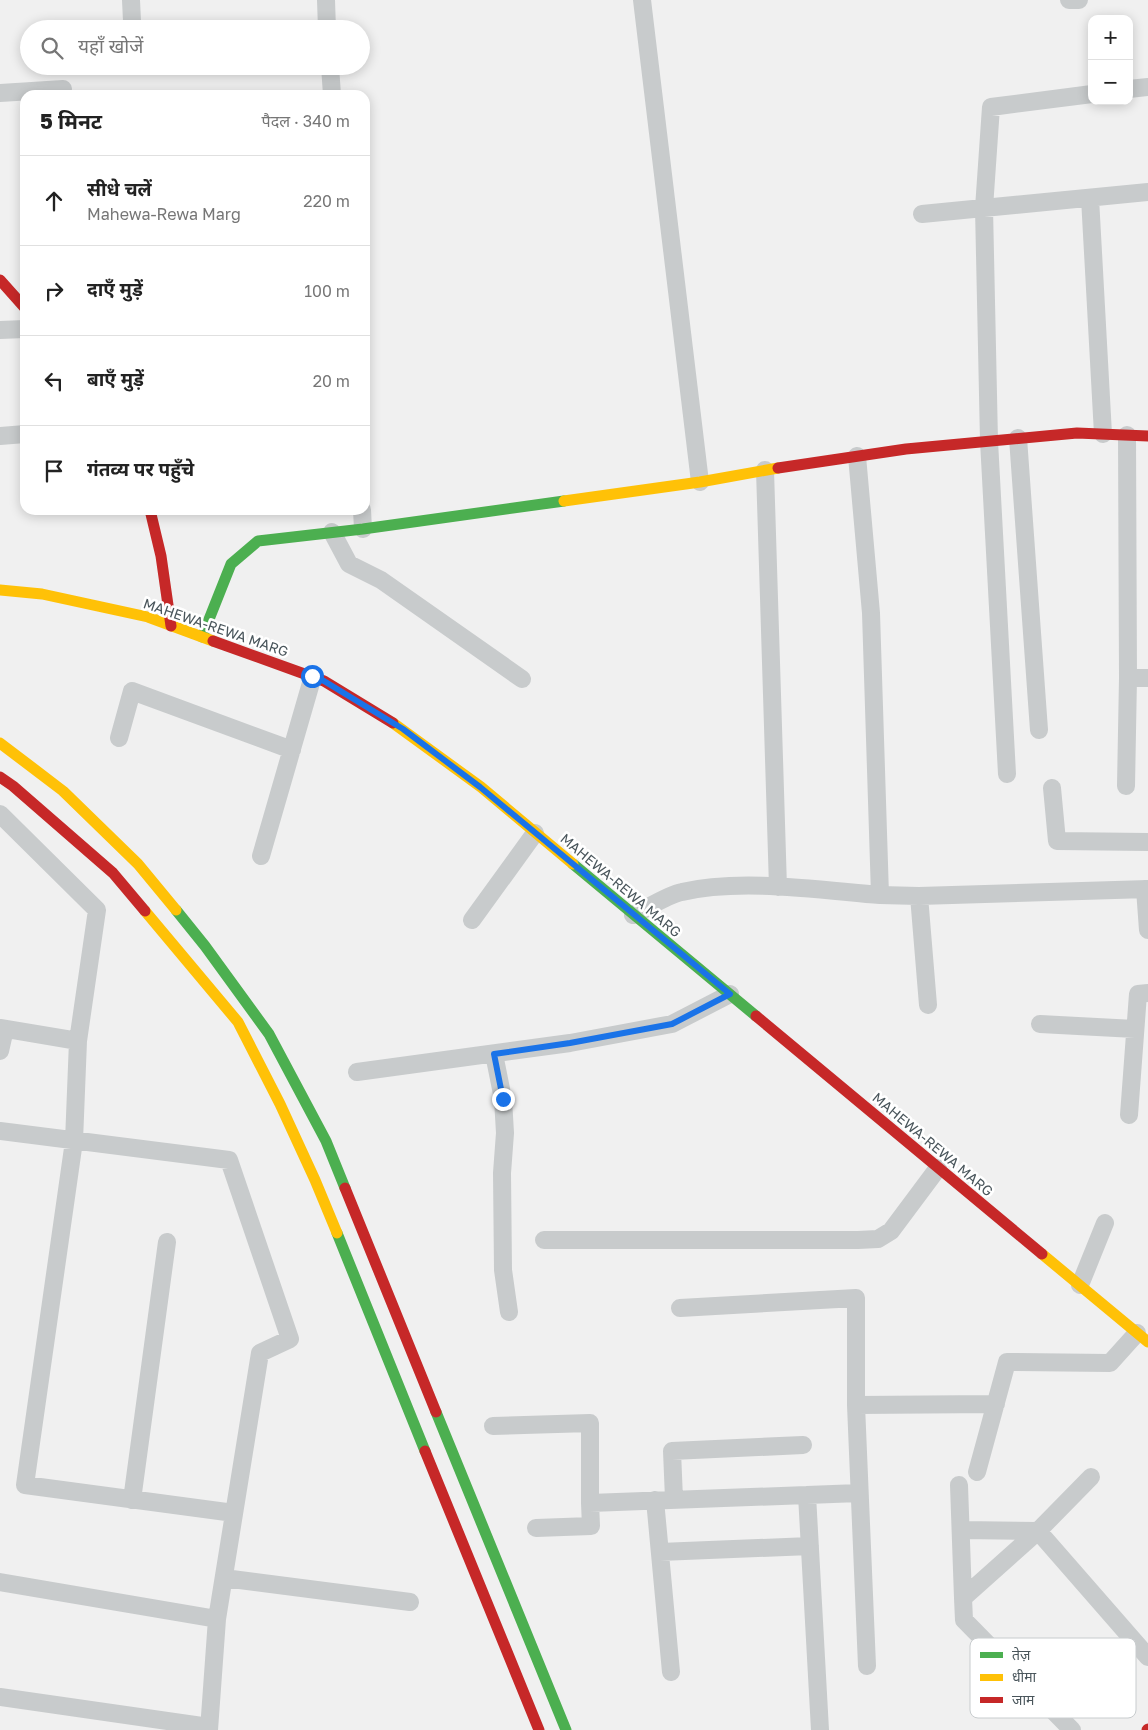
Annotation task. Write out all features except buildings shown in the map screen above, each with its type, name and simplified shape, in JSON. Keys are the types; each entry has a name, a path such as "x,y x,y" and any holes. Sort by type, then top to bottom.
{"main road":[{"path":"0,280 20,302"},
{"path":"202,637 231,564 258,540 363,529 700,482 765,470 906,449 1077,433 1148,436"},
{"path":"151,515 160,556 171,626"},
{"name":"MAHEWA-REWA MARG","path":"0,590 42,594 148,617 324,681 403,729 480,787 1143,1338"},
{"path":"0,743 63,791 138,864 205,946 269,1034 326,1141 566,1730"},
{"path":"0,777 114,873 238,1022 280,1104 315,1180 539,1730"}],"street":[{"path":"130,0 132,20"},
{"path":"326,0 327,20"},
{"path":"642,0 700,482"},
{"path":"1069,0 1079,0"},
{"path":"331,75 332,90"},
{"path":"1133,89 1148,87"},
{"path":"0,93 20,92"},
{"path":"1007,774 989,441 984,208 991,107 1088,95"},
{"path":"922,214 1148,192"},
{"path":"1090,198 1103,434"},
{"path":"0,330 20,329"},
{"path":"0,436 20,434"},
{"path":"1126,786 1128,678 1127,435"},
{"path":"1018,438 1039,730"},
{"path":"857,456 870,613 880,895"},
{"path":"765,470 778,887"},
{"path":"362,515 363,529"},
{"path":"332,532 349,564 381,580 522,679"},
{"path":"262,856 312,676"},
{"path":"1128,678 1148,678"},
{"path":"118,738 132,691 292,750"},
{"path":"1052,788 1056,841 1148,842"},
{"path":"0,814 97,910 78,1041 74,1141 24,1485 234,1513"},
{"path":"472,920 535,833"},
{"path":"633,915 681,892 723,886 778,887 919,896 1147,889 1148,930"},
{"path":"919,896 928,1005"},
{"path":"1129,1115 1138,994 1148,993"},
{"path":"357,1072 570,1043 672,1024 730,994"},
{"path":"1040,1024 1135,1029"},
{"path":"0,1051 3,1028 78,1041"},
{"path":"494,1054 504,1107 505,1133 502,1173 503,1270 509,1312"},
{"path":"0,1132 229,1160 290,1339 260,1353 217,1619 209,1729 0,1696"},
{"path":"544,1240 878,1239 891,1231 938,1168"},
{"path":"1080,1286 1106,1223"},
{"path":"132,1500 168,1242"},
{"path":"680,1308 856,1298 856,1405 867,1666"},
{"path":"977,1472 1007,1362 1110,1363 1143,1338"},
{"path":"856,1405 996,1404"},
{"path":"493,1426 590,1423 591,1526 536,1528"},
{"path":"674,1499 672,1451 804,1445"},
{"path":"963,1598 1038,1531 1091,1477"},
{"path":"959,1484 964,1620 982,1638"},
{"path":"590,1502 859,1492"},
{"path":"807,1495 820,1730"},
{"path":"654,1500 671,1672"},
{"path":"961,1530 1038,1531 1131,1638"},
{"path":"660,1552 810,1546"},
{"path":"224,1578 410,1602"},
{"path":"0,1582 217,1619"},
{"path":"1136,1643 1148,1657"},
{"path":"1060,1718 1072,1730"}],"traffic: fast":[{"path":"202,637 231,564 258,541 363,529 564,501"},
{"path":"573,864 756,1016"},
{"path":"176,910 205,946 269,1034 326,1141 345,1188"},
{"path":"337,1233 425,1451"},
{"path":"436,1412 566,1730"}],"traffic: slow":[{"path":"564,501 700,482 778,468"},
{"path":"0,590 42,594 148,617 213,641"},
{"path":"393,723 481,787 573,864"},
{"path":"0,743 63,791 138,864 176,910"},
{"path":"145,911 238,1022 280,1104 337,1233"},
{"path":"1042,1254 1148,1342"}],"traffic: jam":[{"path":"0,280 20,302"},
{"path":"778,468 906,449 1077,433 1148,436"},
{"path":"151,515 161,556 171,626"},
{"path":"213,641 324,681 393,723"},
{"path":"0,777 13,786 113,873 145,911"},
{"path":"756,1016 1042,1254"},
{"path":"345,1188 436,1412"},
{"path":"425,1451 539,1730"}],"route":[{"path":"312,676 324,681 403,729 480,787 730,994 672,1024 570,1043 494,1054 503,1099"}]}
